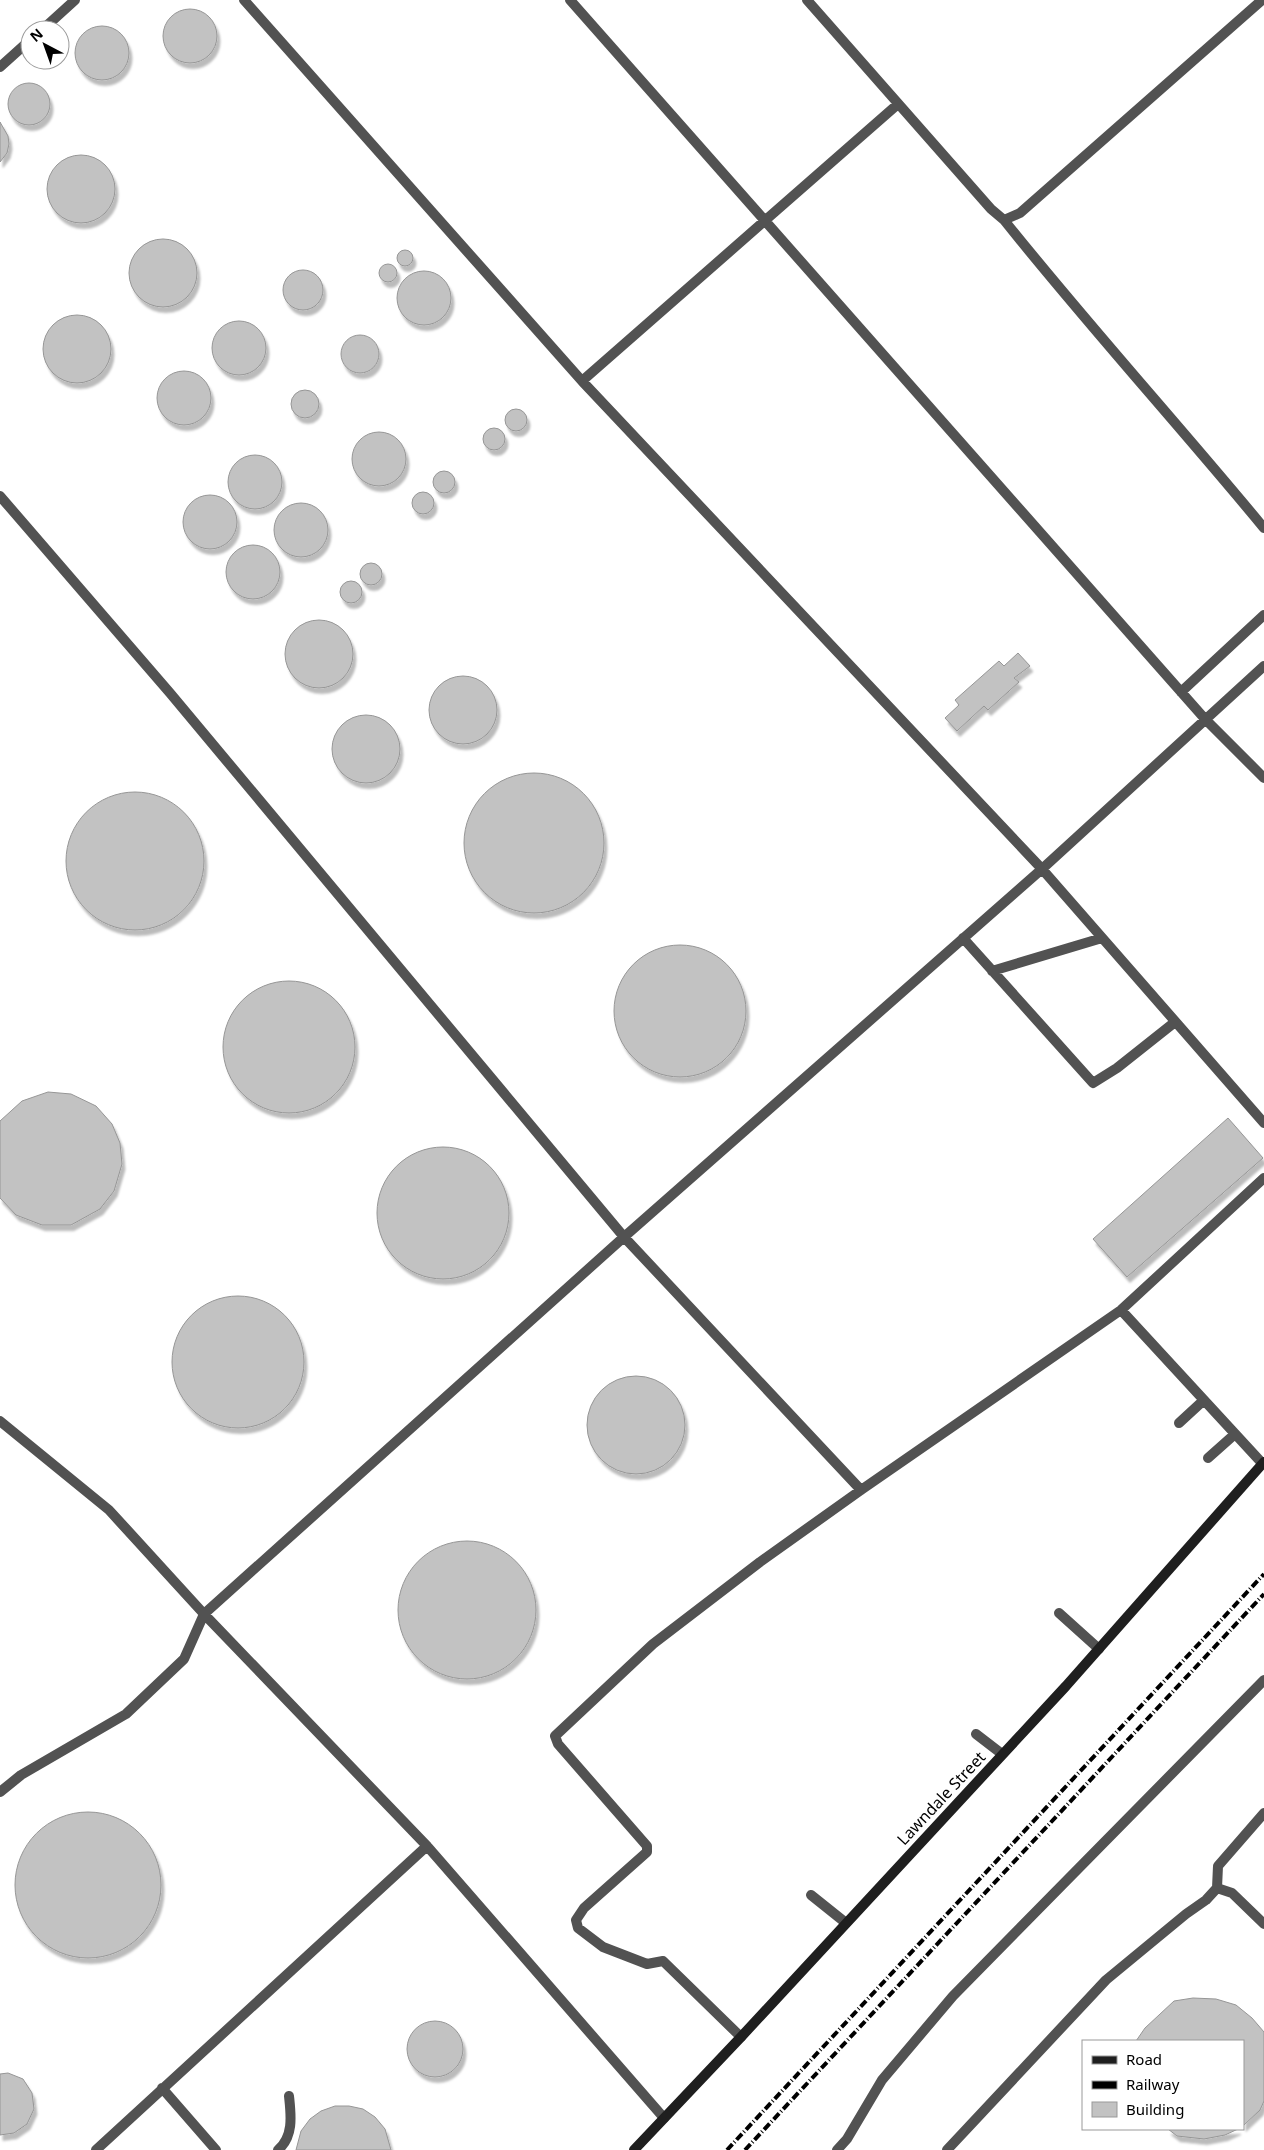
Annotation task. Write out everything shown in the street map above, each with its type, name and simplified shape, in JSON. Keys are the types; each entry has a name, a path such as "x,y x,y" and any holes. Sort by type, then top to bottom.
{"main road":[{"name":"Lawndale Street","path":"634,2150 741,2037 1099,1649 1263,1463"}],"lane":[{"path":"53,20 75,0"},
{"path":"244,0 582,381 1042,869 1264,1123"},
{"path":"570,0 764,222 1205,719 1264,778"},
{"path":"807,0 991,209 1004,220 1050,278 1264,528"},
{"path":"1004,220 1020,213 1262,0"},
{"path":"0,67 20,49"},
{"path":"582,381 898,104"},
{"path":"0,496 183,709 624,1237 861,1490"},
{"path":"1181,692 1264,615"},
{"path":"0,1792 21,1775 126,1714 184,1659 204,1614 624,1237 1042,869 1264,666"},
{"path":"963,938 1093,1083 1117,1068 1175,1022"},
{"path":"992,970 1102,938"},
{"path":"741,2037 663,1961 648,1964 603,1947 578,1928 576,1920 584,1908 647,1852 647,1846 558,1744 555,1736 653,1644 760,1562 1121,1310 1264,1178"},
{"path":"1121,1310 1263,1463"},
{"path":"1179,1423 1204,1400"},
{"path":"0,1420 109,1510 204,1614 428,1846 664,2118"},
{"path":"1208,1458 1235,1434"},
{"path":"1058,1613 1099,1649"},
{"path":"837,2150 882,2080 952,1996 1264,1680"},
{"path":"976,1734 1002,1754"},
{"path":"946,2150 1106,1980 1186,1914 1206,1900 1217,1888 1218,1866 1264,1813"},
{"path":"96,2150 428,1846"},
{"path":"1217,1888 1232,1893 1264,1924"},
{"path":"811,1895 846,1923"},
{"path":"162,2088 216,2150"},
{"path":"278,2150 282,2146 292,2124 289,2096"}],"building":[{"path":"190,9 200,11 209,17 215,26 217,36 215,46 209,55 200,61 190,63 180,61 171,55 165,46 163,36 165,26 171,17 180,11"},
{"path":"102,26 112,28 121,34 127,43 129,53 127,63 121,72 112,78 102,80 92,78 83,72 77,63 75,53 77,43 83,34 92,28"},
{"path":"29,83 44,89 50,104 44,119 29,125 14,119 8,104 14,89"},
{"path":"0,122 8,136 9,144 7,153 0,162"},
{"path":"88,155 100,161 109,170 115,182 113,202 105,213 88,223 74,223 57,213 49,202 47,182 57,165 68,157"},
{"path":"170,239 182,245 191,254 197,266 195,286 187,297 170,307 156,307 139,297 131,286 129,266 139,249 150,241"},
{"path":"402,250 408,250 413,255 411,264 402,266 397,261 397,255"},
{"path":"388,264 394,267 397,273 394,279 388,282 382,279 379,273 382,267"},
{"path":"303,270 317,276 323,290 317,304 303,310 289,304 283,290 289,276"},
{"path":"424,271 434,273 443,279 449,288 451,298 449,308 443,317 434,323 424,325 414,323 405,317 399,308 397,298 399,288 405,279 414,273"},
{"path":"84,315 96,321 105,330 111,342 109,362 101,373 84,383 70,383 53,373 45,362 43,342 53,325 64,317"},
{"path":"239,321 249,323 258,329 264,338 266,348 264,358 258,367 249,373 239,375 229,373 220,367 214,358 212,348 214,338 220,329 229,323"},
{"path":"360,335 373,341 379,354 373,367 360,373 347,367 341,354 347,341"},
{"path":"184,371 194,373 203,379 209,388 211,398 209,408 203,417 194,423 184,425 174,423 165,417 159,408 157,398 159,388 165,379 174,373"},
{"path":"305,390 315,394 319,404 315,414 305,418 295,414 291,404 295,394"},
{"path":"516,409 524,412 527,420 524,428 516,431 508,428 505,420 508,412"},
{"path":"494,428 502,431 505,439 502,447 494,450 486,447 483,439 486,431"},
{"path":"379,432 389,434 398,440 404,449 406,459 404,469 398,478 389,484 379,486 369,484 360,478 354,469 352,459 354,449 360,440 369,434"},
{"path":"255,455 265,457 274,463 280,472 282,482 280,492 274,501 265,507 255,509 245,507 236,501 230,492 228,482 230,472 236,463 245,457"},
{"path":"444,471 452,474 455,482 452,490 444,493 436,490 433,482 436,474"},
{"path":"423,492 431,495 434,503 431,511 423,514 415,511 412,503 415,495"},
{"path":"210,495 220,497 229,503 235,512 237,522 235,532 229,541 220,547 210,549 200,547 191,541 185,532 183,522 185,512 191,503 200,497"},
{"path":"301,503 311,505 320,511 326,520 328,530 326,540 320,549 311,555 301,557 291,555 282,549 276,540 274,530 276,520 282,511 291,505"},
{"path":"253,545 263,547 272,553 278,562 280,572 278,582 272,591 263,597 253,599 243,597 234,591 228,582 226,572 228,562 234,553 243,547"},
{"path":"371,563 379,566 382,574 379,582 371,585 363,582 360,574 363,566"},
{"path":"351,581 359,584 362,592 359,600 351,603 343,600 340,592 343,584"},
{"path":"326,620 338,626 347,635 353,647 351,667 343,678 326,688 312,688 295,678 287,667 285,647 295,630 306,622"},
{"path":"1018,653 1030,666 1014,678 1019,682 988,710 984,706 957,731 945,718 959,705 955,700 999,661 1004,666"},
{"path":"470,676 482,682 491,691 497,703 495,723 487,734 470,744 456,744 439,734 431,723 429,703 439,686 450,678"},
{"path":"373,715 385,721 394,730 400,742 398,762 390,773 373,783 359,783 342,773 334,762 332,742 342,725 353,717"},
{"path":"534,773 561,779 573,785 583,794 592,804 598,816 604,843 598,870 592,882 583,892 573,901 561,907 534,913 507,907 495,901 485,892 476,882 470,870 464,843 470,816 476,804 485,794 495,785 507,779"},
{"path":"135,792 149,793 162,797 174,803 184,812 193,822 199,834 203,847 203,875 199,888 193,900 184,910 174,919 162,925 149,929 135,930 121,929 108,925 96,919 86,910 77,900 71,888 67,875 66,861 67,847 71,834 77,822 86,812 96,803 108,797 121,793"},
{"path":"680,945 693,946 705,950 727,964 741,986 745,998 745,1024 741,1036 727,1058 705,1072 693,1076 680,1077 667,1076 655,1072 633,1058 619,1036 615,1024 614,1011 615,998 619,986 633,964 655,950 667,946"},
{"path":"289,981 302,982 314,986 336,1000 350,1022 354,1034 354,1060 350,1072 336,1094 314,1108 302,1112 289,1113 276,1112 264,1108 242,1094 228,1072 224,1060 223,1047 224,1034 228,1022 242,1000 264,986 276,982"},
{"path":"48,1092 71,1094 96,1106 112,1124 120,1143 122,1164 114,1191 100,1209 71,1225 42,1225 16,1215 0,1198 0,1121 22,1101"},
{"path":"1228,1118 1263,1158 1127,1277 1093,1239"},
{"path":"443,1147 456,1148 468,1152 490,1166 504,1188 508,1200 508,1226 504,1238 490,1260 468,1274 456,1278 443,1279 430,1278 418,1274 396,1260 382,1238 378,1226 377,1213 378,1200 382,1188 396,1166 418,1152 430,1148"},
{"path":"238,1296 251,1297 263,1301 285,1315 299,1337 303,1349 303,1375 299,1387 285,1409 263,1423 251,1427 238,1428 225,1427 213,1423 191,1409 177,1387 173,1375 172,1362 173,1349 177,1337 191,1315 213,1301 225,1297"},
{"path":"636,1376 655,1380 671,1390 681,1406 685,1425 681,1444 671,1460 655,1470 636,1474 617,1470 601,1460 591,1444 587,1425 591,1406 601,1390 617,1380"},
{"path":"467,1541 493,1546 516,1561 531,1584 536,1610 531,1636 516,1659 493,1674 467,1679 441,1674 418,1659 403,1636 398,1610 403,1584 418,1561 441,1546"},
{"path":"88,1812 116,1817 140,1833 156,1857 161,1885 156,1913 140,1937 116,1953 88,1958 60,1953 36,1937 20,1913 15,1885 20,1857 36,1833 60,1817"},
{"path":"1193,1998 1216,1999 1236,2005 1252,2018 1264,2032 1264,2101 1260,2110 1244,2125 1244,2040 1137,2040 1145,2028 1174,2001"},
{"path":"435,2021 450,2026 458,2034 463,2049 458,2064 450,2072 435,2077 420,2072 412,2064 407,2049 412,2034 420,2026"},
{"path":"8,2073 23,2079 32,2093 34,2109 27,2124 14,2133 0,2135 0,2074"},
{"path":"335,2106 363,2109 375,2117 385,2129 391,2150 296,2150 301,2131 310,2119 321,2111"},
{"path":"1169,2130 1236,2130 1225,2135 1204,2139 1177,2136"}],"railway":[{"path":"727,2150 1264,1574"},
{"path":"745,2150 1264,1594"}]}
